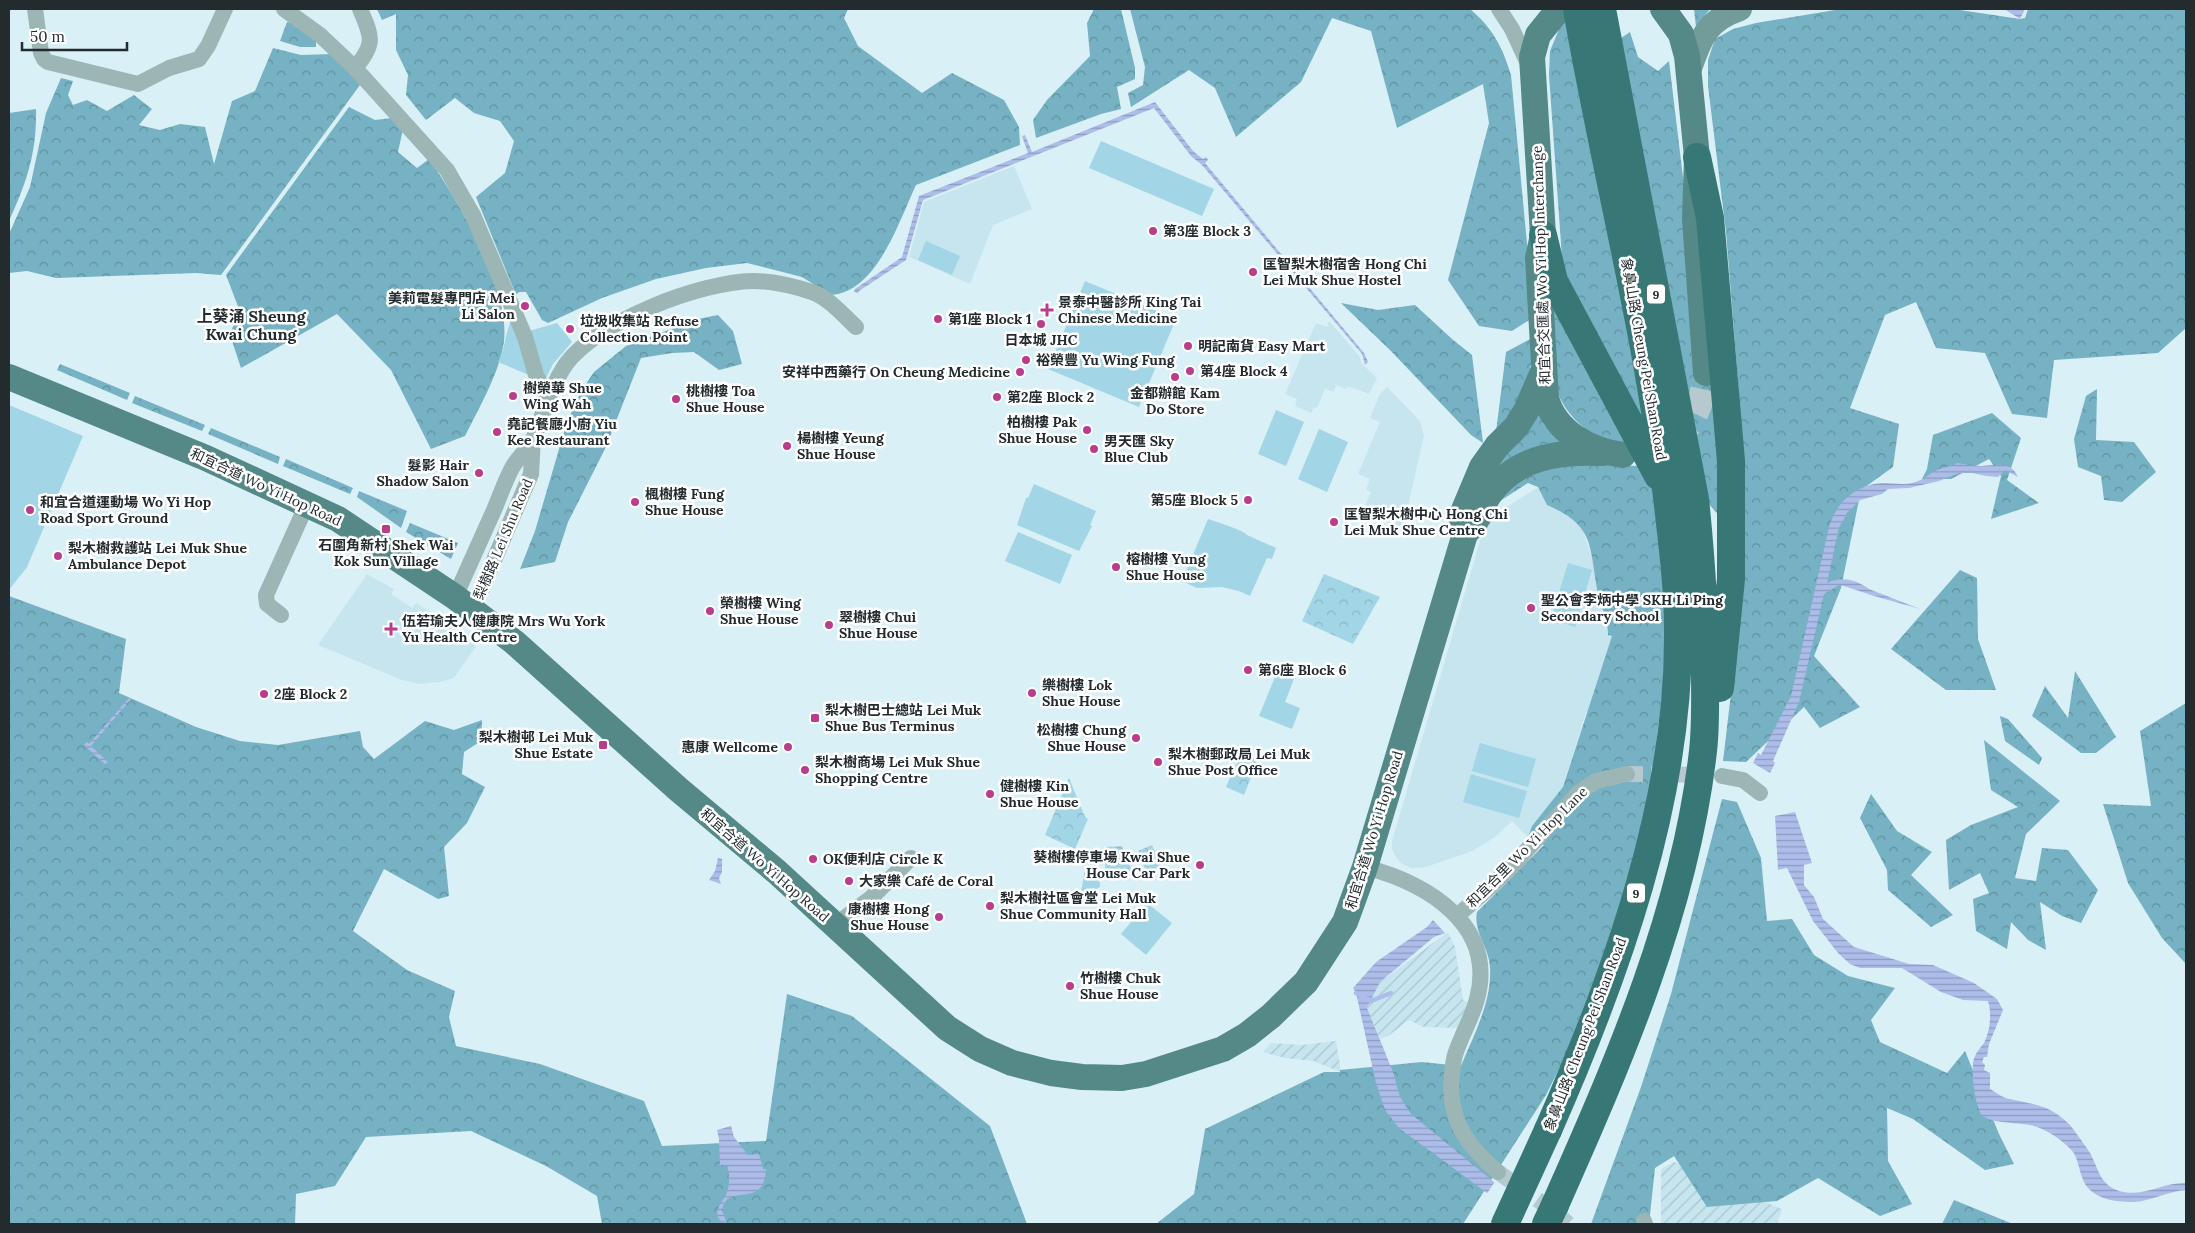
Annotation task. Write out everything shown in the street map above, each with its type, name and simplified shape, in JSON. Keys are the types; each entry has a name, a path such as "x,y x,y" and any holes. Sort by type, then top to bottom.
{"highway":[{"name":"象鼻山路 Cheung Pei Shan Road","path":"1505,1224 1584,1045 1624,935 1648,848 1661,791 1676,690 1678,630 1675,568 1660,434 1577,9"},
{"name":"象鼻山路 Cheung Pei Shan Road","path":"1546,1224 1581,1147 1645,989 1669,912 1691,827 1704,749 1705,625 1695,499 1674,379 1646,248 1602,9"},
{"path":"1697,158 1711,227 1732,471 1731,579 1727,626 1719,695 1704,749"},
{"path":"1543,235 1545,252 1554,281 1650,458 1669,511"}],"main road":[{"name":"和宜合交匯處 Wo Yi Hop Interchange","path":"1559,9 1545,24 1534,45 1532,57 1543,235 1538,258 1546,398 1548,408 1555,418 1581,441 1613,454"},
{"path":"1663,9 1681,34 1687,56 1697,158 1695,219 1706,373"},
{"name":"和宜合道 Wo Yi Hop Road","path":"9,377 206,458 338,519 464,603 514,642 678,789 777,872 930,1015 947,1028 980,1049 1012,1063 1030,1068 1082,1076 1122,1078 1168,1068 1223,1049 1247,1035 1271,1016 1306,982 1345,922 1365,867 1464,534 1461,516 1482,466 1496,446 1516,427 1526,411 1544,369"},
{"name":"和宜合道 Wo Yi Hop Road","path":"1464,534 1477,520 1489,495 1498,484 1523,465 1551,454 1581,452 1613,454"}],"street":[{"path":"34,9 41,52 44,59 48,62 138,84 169,68 199,59 208,46 225,9"},
{"path":"284,9 320,35 355,68 446,170 473,215 525,337 536,375 548,398"},
{"path":"355,68 371,45 370,36 360,9"},
{"path":"1499,9 1512,29 1533,75"},
{"path":"1688,74 1699,43 1710,25 1718,19 1740,9"},
{"name":"梨樹路 Lei Shu Road","path":"464,603 512,468 533,439 548,398 567,364 582,348 602,332 656,306 712,287 751,281 790,286 814,293 834,306 856,328"},
{"name":"梨樹路 Lei Shu Road","path":"464,603 531,474 533,439"},
{"path":"281,615 267,604 266,595 307,504"},
{"name":"和宜合里 Wo Yi Hop Lane","path":"1458,915 1490,888 1518,860 1578,793 1596,782 1627,774"},
{"path":"1722,776 1743,780 1760,793"},
{"path":"834,926 872,897 911,858"},
{"path":"1365,867 1384,872 1431,894 1458,915 1474,942 1480,969 1477,1000 1454,1058 1450,1090 1454,1115 1465,1137 1481,1158 1498,1172"}],"shaded area":[{"path":"2004,9 2025,9 2020,19"},
{"path":"1155,102 1193,151 1203,159 1206,157 1208,160 1205,163 1364,353 1368,362 1365,365 1362,354 1202,165 1191,156 1154,108 923,200 906,260 858,293 854,292 855,289 902,257 919,196 1028,153 1022,136 1025,135 1032,152"},
{"path":"1014,166 1032,209 993,225 970,284 909,257 924,202"},
{"path":"1329,321 1360,357 1361,363 1377,378 1369,394 1348,386 1346,389 1336,385 1334,392 1325,389 1317,408 1314,407 1311,413 1295,406 1297,399 1285,394 1316,323 1327,327"},
{"path":"1387,387 1420,421 1424,436 1403,528 1363,512 1371,492 1366,490 1370,479 1358,474 1380,422 1370,418 1380,394"},
{"path":"1957,463 1979,466 2003,465 2011,468 2018,477 2005,470 1998,477 1959,473 1939,481 1909,488 1888,489 1882,494 1860,500 1848,512 1839,527 1827,583 1843,579 1854,581 1869,589 1920,609 1839,585 1824,594 1799,702 1773,761 1775,763 1770,773 1753,763 1758,753 1761,755 1791,696 1829,527 1837,509 1850,495 1866,486 1885,483 1912,483 1939,469"},
{"path":"1538,487 1542,495 1570,516 1582,529 1592,557 1608,635 1612,636 1588,713 1586,712 1563,787 1532,826 1528,837 1512,821 1495,837 1472,851 1426,867 1411,868 1401,863 1396,857 1392,849 1392,841 1485,524 1499,512"},
{"name":"伍若瑜夫人健康院 Mrs Wu York Yu Health Centre","path":"367,574 394,589 391,594 412,608 416,603 450,625 476,646 454,678 440,682 420,684 402,680 318,645"},
{"path":"129,698 131,699 91,746 108,762 105,764 84,745 87,742 89,744"},
{"path":"1795,812 1812,863 1804,865 1804,885 1814,897 1823,919 1854,947 1909,964 1933,965 1974,983 1997,999 2003,1010 1989,1044 1987,1057 1984,1057 1982,1062 1985,1065 1984,1070 1990,1073 1990,1089 2007,1098 2048,1109 2062,1118 2070,1125 2090,1153 2103,1180 2112,1188 2128,1193 2136,1193 2178,1183 2186,1183 2186,1190 2134,1202 2103,1198 2096,1195 2085,1184 2075,1155 2056,1137 2038,1127 1997,1121 1982,1116 1975,1095 1973,1062 1984,1043 1989,1028 1990,1011 1988,1001 1963,1000 1941,992 1902,968 1860,968 1850,964 1838,953 1813,921 1787,868 1778,870 1775,816"},
{"path":"718,858 722,859 722,872 719,878 721,884 709,880 715,871"},
{"path":"1433,920 1445,933 1434,937 1380,982 1367,1008 1393,1072 1400,1097 1411,1114 1494,1182 1553,1223 1487,1193 1399,1128 1385,1110 1376,1083 1356,993 1353,988 1376,962 1427,927"},
{"path":"1448,932 1455,947 1463,1000 1471,1004 1460,1028 1424,1027 1409,1020 1388,1036 1380,1039 1367,1008 1380,982"},
{"path":"1336,1041 1341,1072 1313,1061 1285,1058 1263,1052 1271,1043 1302,1045"},
{"path":"731,1126 734,1137 748,1155 759,1154 763,1169 766,1169 764,1182 759,1189 753,1193 731,1197 726,1202 722,1210 727,1224 724,1224 719,1219 717,1211 728,1189 729,1177 727,1165 720,1165 717,1130"},
{"path":"1674,1162 1782,1209 1777,1224 1661,1224 1661,1169"}],"green space":[{"path":"377,9 848,9 844,18 858,46 922,93 952,73 1004,100 1019,127 1020,145 916,185 894,235 874,268 861,282 847,291 831,295 802,277 747,263 706,268 656,279 602,298 548,323 542,320 526,292 519,292 516,295 476,197 505,173 514,141 500,121 474,113 455,98 426,120 406,95 408,75 396,50 396,14 382,20"},
{"path":"1094,9 1121,9 1135,68 1135,79 1117,87 1121,109 1101,114 1036,138 1033,120 1047,100 1090,56 1087,23"},
{"path":"1130,9 1470,9 1485,23 1496,39 1511,75 1534,317 1512,331 1479,326 1448,280 1489,123 1483,84 1397,128 1371,31 1332,18 1301,82 1236,137 1215,88 1189,70 1131,107 1128,93 1143,85 1145,67"},
{"path":"1694,9 1710,9 1696,27"},
{"path":"1841,9 1953,9 2020,19 2025,18 2028,9 2186,9 2186,328 2158,353 2054,360 2047,418 2012,414 1985,353 1936,348 1916,302 1885,315 1850,408 1899,424 1893,467 1861,490 1841,588 1814,656 1860,707 1820,728 1804,707 1746,762 1723,761 1736,651 1742,476 1739,394 1726,232 1708,86 1708,60 1715,39 1733,29 1756,23"},
{"path":"1570,20 1645,428 1563,272 1549,75 1550,51 1562,22"},
{"path":"287,22 299,24 316,40 316,47 300,47 280,41"},
{"path":"1630,32 1638,57 1658,71 1669,61 1685,194 1717,379 1722,519 1707,502 1684,368 1621,38"},
{"path":"273,48 301,55 333,54 360,85 221,275 196,273 56,278 27,271 9,273 9,234 30,187 46,113 61,78 73,81 68,95 73,105 87,100 107,111 134,95 152,109 139,125 160,130 180,124 205,127 214,164 232,101 255,91"},
{"path":"349,107 375,120 392,118 403,129 398,152 417,168 429,159 454,198 480,246 499,296 504,320 504,341 502,353 488,390 465,436 431,449 391,370 337,314 241,368 230,335 239,309 226,275"},
{"path":"36,109 35,139 30,166 9,221 9,113"},
{"path":"1101,141 1214,189 1202,216 1089,168"},
{"path":"926,241 960,256 952,275 918,260"},
{"path":"1085,281 1176,319 1139,407 1048,369"},
{"path":"1550,293 1635,447 1611,443 1600,438 1579,424 1563,405 1558,394"},
{"path":"1341,303 1378,310 1415,305 1472,355 1483,443 1471,435 1391,351"},
{"path":"718,315 733,331 742,364 719,370 694,352 641,358 605,449 568,522 555,562 520,569 535,531 567,422 581,391 594,372 626,346 698,319"},
{"path":"513,318 531,376 498,362 508,328"},
{"path":"557,323 572,342 553,364 543,384 529,331"},
{"path":"1534,337 1531,365 1524,388 1512,410 1496,432 1506,352"},
{"path":"60,364 130,393 127,400 57,370"},
{"path":"2097,389 2096,440 2134,442 2156,472 2122,502 2104,500 2101,476 2078,467 2074,439 2086,396"},
{"path":"135,396 205,425 202,431 132,403"},
{"name":"和宜合道運動場 Wo Yi Hop Road Sport Ground","path":"9,405 83,436 27,567 9,590"},
{"path":"1276,410 1304,422 1286,466 1258,454"},
{"path":"1538,411 1544,425 1563,444 1482,487"},
{"path":"1992,413 2021,438 2007,480 2039,503 1991,519 2001,476 1989,459 1951,479 1922,479 1927,469 1933,435"},
{"path":"211,428 280,457 278,464 208,434"},
{"path":"1319,429 1348,442 1327,492 1298,479"},
{"path":"286,459 353,488 350,494 283,466"},
{"path":"1548,464 1643,466 1658,501 1670,628 1652,779 1632,866 1601,962 1563,1061 1546,1095 1463,1224 1156,1224 1194,1194 1205,1129 1324,1072 1340,1072 1340,1070 1422,1062 1461,1066 1481,1018 1490,980 1489,960 1477,926 1477,912 1544,845 1528,837 1532,826 1563,787 1612,636 1608,635 1588,540 1574,521 1547,505 1538,487 1528,483 1489,508 1497,495"},
{"path":"1034,484 1096,511 1090,525 1092,526 1079,551 1017,525 1026,498 1028,498"},
{"path":"359,491 407,511 401,528 357,497"},
{"path":"1208,519 1245,533 1276,548 1272,559 1267,558 1250,596 1222,587 1197,588 1182,581"},
{"path":"410,523 458,543 451,559 406,532"},
{"path":"1018,532 1072,555 1060,584 1005,561"},
{"path":"1568,563 1592,570 1575,627 1551,619"},
{"path":"1960,570 1977,578 1978,639 1996,690 1946,690 1891,649"},
{"path":"1324,574 1380,597 1353,644 1302,621"},
{"path":"9,596 126,639 119,693 196,727 240,741 278,745 360,731 363,747 374,759 425,721 454,730 482,720 481,741 464,752 462,774 485,787 467,823 444,847 449,896 438,899 384,869 353,931 407,970 455,991 449,1017 456,1046 540,1064 644,1101 662,1146 766,1141 787,994 852,1016 990,1126 1027,1224 602,1224 597,1196 546,1166 471,1131 366,1137 335,1186 296,1194 295,1224 9,1224"},
{"path":"2075,671 2116,737 2096,753 2081,753 2032,716 2045,686 2068,718"},
{"path":"1277,672 1294,679 1285,702 1300,708 1292,729 1259,716"},
{"path":"2186,703 2186,964 2162,938 2128,883 2103,804 2151,806 2140,731"},
{"path":"2000,716 2008,719 2042,758 2039,765 2005,741"},
{"path":"1984,740 2060,801 2026,834 2015,878 2036,881 2042,848 2068,850 2098,890 2081,923 2062,916 2040,902 2046,950 2028,940 2011,922 2007,949 1976,931 1973,899 1989,893 1980,873 1949,890 1946,840 1971,825 2018,807 1991,790"},
{"path":"1480,743 1536,759 1528,787 1472,771"},
{"path":"1241,753 1258,760 1244,795 1226,787"},
{"path":"1471,774 1527,791 1519,818 1463,802"},
{"path":"1069,778 1085,817 1088,819 1075,849 1045,835"},
{"path":"1871,794 1897,831 1932,852 1911,875 1953,915 1931,927 1888,890 1887,870 1860,818"},
{"path":"1722,799 1737,802 1761,858 1767,921 1792,919 1814,955 1848,976 1895,988 1871,1020 1880,1042 1947,1073 1965,1051 1999,1134 2014,1164 1985,1170 1913,1119 1887,1108 1888,1161 1912,1204 1880,1216 1818,1178 1777,1201 1707,1207 1674,1156 1655,1168 1649,1224 1591,1224 1641,1087 1671,994"},
{"path":"1152,845 1161,866 1146,872 1138,851"},
{"path":"1122,846 1134,876 1105,874 1106,847"},
{"path":"1093,870 1097,875 1096,878 1100,883 1100,887 1094,890 1093,903 1086,905 1081,903 1084,873"},
{"path":"1147,903 1172,923 1146,955 1121,934"},
{"path":"1954,1200 2013,1224 1942,1224"}],"pier":[{"path":"1496,1180 1557,1224 1524,1224 1486,1195"}],"waterway":[{"path":"1356,993 1371,1001 1391,993"}],"tunnel":[{"path":"1670,443 1685,430 1696,412 1700,403 1706,373"},
{"path":"1627,774 1707,775"},
{"path":"1498,1172 1555,1212 1568,1224"}],"place":[{"name":"第3座 Block 3","path":"1153,231"},
{"name":"匡智梨木樹宿舍 Hong Chi Lei Muk Shue Hostel","path":"1253,272"},
{"name":"美莉電髮專門店 Mei Li Salon","path":"525,306"},
{"name":"景泰中醫診所 King Tai Chinese Medicine","path":"1047,310"},
{"name":"第1座 Block 1","path":"938,319"},
{"name":"日本城 JHC","path":"1041,324"},
{"name":"垃圾收集站 Refuse Collection Point","path":"570,329"},
{"name":"明記南貨 Easy Mart","path":"1188,346"},
{"name":"裕榮豐 Yu Wing Fung","path":"1026,360"},
{"name":"第4座 Block 4","path":"1190,371"},
{"name":"安祥中西藥行 On Cheung Medicine","path":"1020,372"},
{"name":"金都辦館 Kam Do Store","path":"1175,377"},
{"name":"樹榮華 Shue Wing Wah","path":"513,396"},
{"name":"第2座 Block 2","path":"997,397"},
{"name":"桃樹樓 Toa Shue House","path":"676,399"},
{"name":"柏樹樓 Pak Shue House","path":"1087,430"},
{"name":"堯記餐廳小廚 Yiu Kee Restaurant","path":"497,432"},
{"name":"楊樹樓 Yeung Shue House","path":"787,446"},
{"name":"男天匯 Sky Blue Club","path":"1094,449"},
{"name":"髮影 Hair Shadow Salon","path":"479,473"},
{"name":"第5座 Block 5","path":"1248,500"},
{"name":"楓樹樓 Fung Shue House","path":"635,502"},
{"name":"和宜合道運動場 Wo Yi Hop Road Sport Ground","path":"30,510"},
{"name":"匡智梨木樹中心 Hong Chi Lei Muk Shue Centre","path":"1334,522"},
{"name":"石圍角新村 Shek Wai Kok Sun Village","path":"386,529"},
{"name":"梨木樹救護站 Lei Muk Shue Ambulance Depot","path":"58,556"},
{"name":"榕樹樓 Yung Shue House","path":"1116,567"},
{"name":"聖公會李炳中學 SKH Li Ping Secondary School","path":"1531,608"},
{"name":"榮樹樓 Wing Shue House","path":"710,611"},
{"name":"翠樹樓 Chui Shue House","path":"829,625"},
{"name":"伍若瑜夫人健康院 Mrs Wu York Yu Health Centre","path":"391,629"},
{"name":"第6座 Block 6","path":"1248,670"},
{"name":"樂樹樓 Lok Shue House","path":"1032,693"},
{"name":"2座 Block 2","path":"264,694"},
{"name":"梨木樹巴士總站 Lei Muk Shue Bus Terminus","path":"815,718"},
{"name":"松樹樓 Chung Shue House","path":"1136,738"},
{"name":"梨木樹邨 Lei Muk Shue Estate","path":"603,745"},
{"name":"惠康 Wellcome","path":"788,747"},
{"name":"梨木樹郵政局 Lei Muk Shue Post Office","path":"1158,762"},
{"name":"梨木樹商場 Lei Muk Shue Shopping Centre","path":"805,770"},
{"name":"健樹樓 Kin Shue House","path":"990,794"},
{"name":"OK便利店 Circle K","path":"813,859"},
{"name":"葵樹樓停車場 Kwai Shue House Car Park","path":"1200,865"},
{"name":"大家樂 Café de Coral","path":"849,881"},
{"name":"梨木樹社區會堂 Lei Muk Shue Community Hall","path":"990,906"},
{"name":"康樹樓 Hong Shue House","path":"939,917"},
{"name":"竹樹樓 Chuk Shue House","path":"1070,986"}],"district":[{"name":"上葵涌 Sheung Kwai Chung","path":"251,325"}]}
